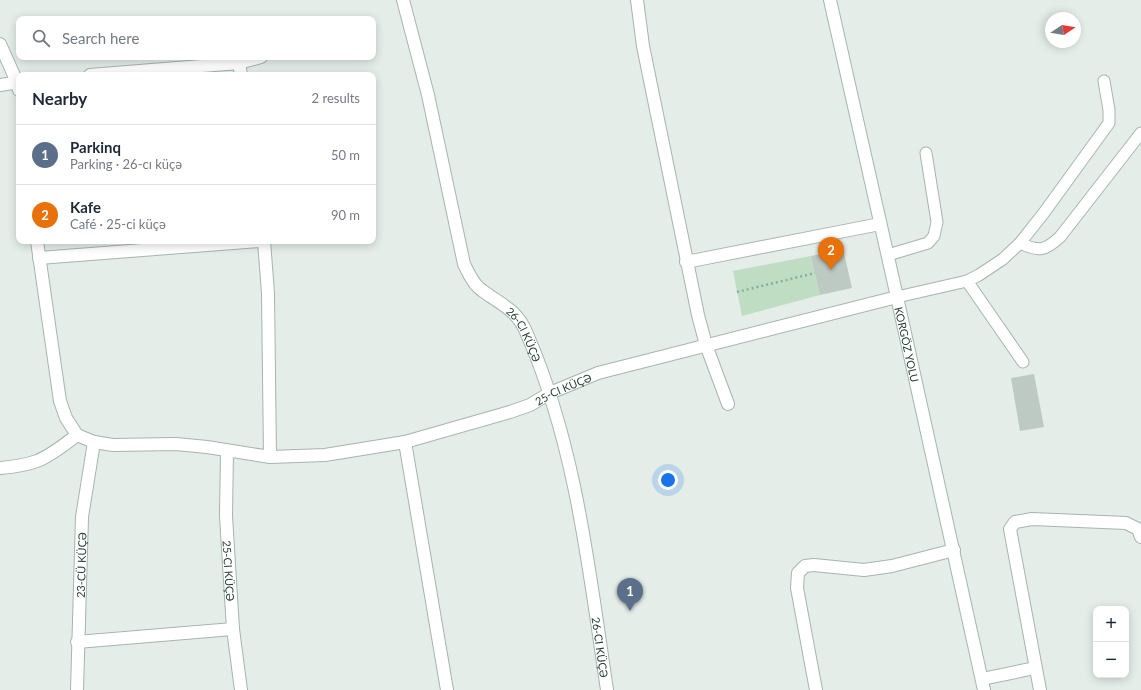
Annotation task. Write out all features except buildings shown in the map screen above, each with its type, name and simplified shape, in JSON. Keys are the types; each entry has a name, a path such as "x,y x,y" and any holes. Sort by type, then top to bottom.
{"street":[{"path":"403,0 428,95 464,264 470,277 478,288 514,312 521,320 528,334 550,393 566,447 590,576 607,690"},
{"path":"636,0 643,46 698,315 706,345 728,404"},
{"name":"KORGÖZ YOLU","path":"830,0 983,685"},
{"path":"0,44 16,80"},
{"path":"127,72 239,63 250,60"},
{"path":"239,63 240,72"},
{"path":"0,84 16,85"},
{"path":"686,262 880,224"},
{"path":"0,468 37,461 49,455 77,435 66,418 60,400 37,244"},
{"path":"39,258 220,244"},
{"path":"264,244 268,293 270,457"},
{"name":"25-CI KÜÇƏ","path":"77,435 94,442 113,445 176,444 207,447 270,457 325,455 405,442 530,405 550,393 598,373 897,297"},
{"name":"23-CÜ KÜÇƏ","path":"77,690 77,642 82,517 94,442"},
{"path":"405,442 447,690"},
{"name":"25-CI KÜÇƏ","path":"227,451 226,516 233,629 241,690"},
{"path":"1040,690 1010,529 1015,522 1032,519 1126,523 1138,529 1141,537"},
{"path":"816,690 797,588 798,573 805,566 814,565 864,570 892,566 954,550"},
{"path":"77,642 233,629"},
{"path":"983,685 1035,668"}],"lane":[{"path":"897,297 967,281 991,268 1020,243 1044,214 1109,123 1109,110 1104,81"},
{"path":"1020,243 1042,250 1051,246 1060,237 1141,133"},
{"path":"888,255 928,243 934,236 938,222 926,153"},
{"path":"967,281 1023,362"}],"path":[{"path":"737,292 815,274"}],"green space":[{"path":"811,256 820,295 742,316 733,271"}],"place":[{"name":"Kafe","path":"831,270"},
{"name":"Parkinq","path":"630,611"}]}
